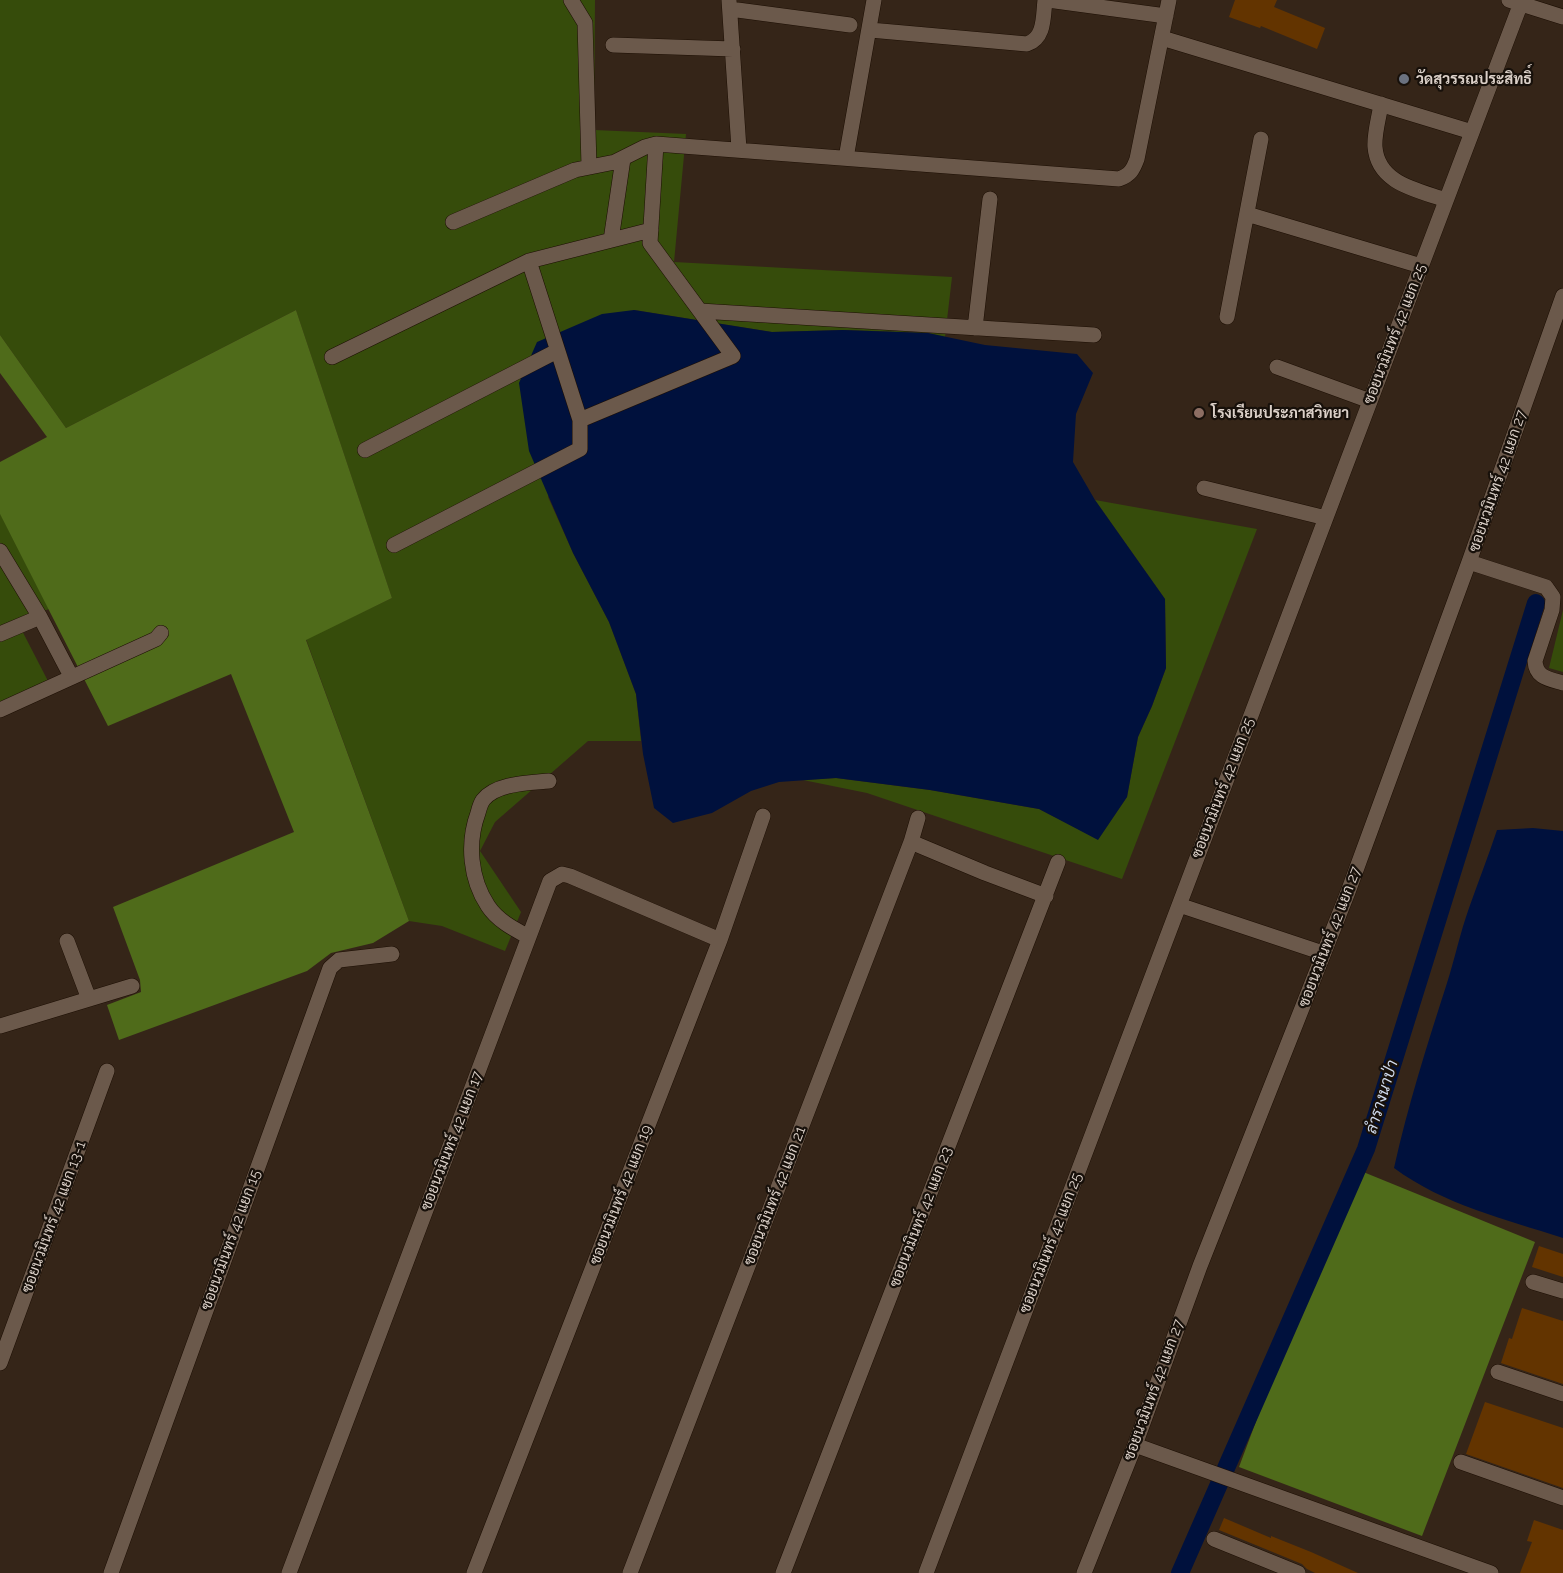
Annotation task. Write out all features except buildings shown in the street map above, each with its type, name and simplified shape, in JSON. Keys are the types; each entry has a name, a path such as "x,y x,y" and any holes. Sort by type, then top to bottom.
{"street":[{"path":"571,0 585,23 589,166"},
{"path":"846,158 874,0"},
{"path":"870,30 1027,44 1039,37 1046,0 1166,16"},
{"path":"453,222 566,174 589,166 615,162 656,144 1119,178 1127,176 1133,170 1137,159 1168,0"},
{"path":"1515,2 1563,17"},
{"name":"ซอยนวมินทร์ 42 แยก 25","path":"926,1573 1472,132 1515,2"},
{"path":"739,149 730,5 850,25"},
{"path":"1162,38 1472,132"},
{"path":"613,45 733,49"},
{"path":"1381,104 1375,145 1377,158 1383,168 1390,177 1404,186 1446,200"},
{"path":"1227,316 1262,139"},
{"path":"580,420 733,356 650,243 656,144"},
{"path":"611,240 623,159"},
{"path":"975,328 990,199"},
{"path":"1248,214 1421,266"},
{"path":"332,357 529,261 651,230"},
{"path":"394,545 580,449 580,420 529,261"},
{"name":"ซอยนวมินทร์ 42 แยก 27","path":"1084,1573 1135,1445 1200,1266 1348,892 1469,562 1563,296"},
{"path":"700,311 1094,335"},
{"path":"364,450 557,351"},
{"path":"1277,367 1370,401"},
{"path":"1204,488 1326,518"},
{"path":"0,551 40,617 71,676"},
{"path":"1469,562 1546,587 1553,597 1552,610 1535,661 1536,669 1542,676 1563,683"},
{"path":"0,634 40,617"},
{"path":"0,710 156,639 161,633"},
{"path":"529,937 508,926 489,907 474,876 471,856 472,838 474,824 483,800 502,787 549,781"},
{"name":"ซอยนวมินทร์ 42 แยก 19","path":"474,1573 720,940 764,816"},
{"name":"ซอยนวมินทร์ 42 แยก 21","path":"630,1573 911,842 918,818"},
{"path":"911,842 1046,896"},
{"name":"ซอยนวมินทร์ 42 แยก 23","path":"783,1573 1058,862"},
{"name":"ซอยนวมินทร์ 42 แยก 17","path":"289,1573 550,881 562,874 570,876 720,940"},
{"path":"1179,905 1323,953"},
{"path":"67,941 89,999"},
{"name":"ซอยนวมินทร์ 42 แยก 15","path":"111,1573 330,968 339,960 392,954"},
{"path":"0,1026 132,986"},
{"name":"ซอยนวมินทร์ 42 แยก 13-1","path":"0,1363 107,1071"},
{"path":"1533,1282 1563,1291"},
{"path":"1498,1372 1563,1394"},
{"path":"1135,1445 1491,1573"},
{"path":"1461,1462 1563,1498"},
{"path":"1214,1539 1298,1573"}],"green space":[{"path":"0,0 595,0 594,130 686,134 674,262 952,277 945,337 928,333 843,330 772,332 634,310 548,497 573,553 609,622 636,694 641,741 588,741 495,822 480,851 521,912 505,951 442,926 409,921 306,639 392,598 296,310 66,428 0,335"},
{"path":"296,310 392,598 306,640 409,921 373,943 331,953 307,971 119,1040 107,1005 141,992 140,980 113,907 294,832 231,674 108,726 0,514 0,462 47,437 0,373 0,335 66,428"},
{"path":"1095,500 1257,529 1122,879 867,793 803,780 836,778 930,790 1039,809 1098,839 1127,797 1138,737 1166,668 1165,599"},
{"path":"0,513 49,609 17,621 49,683 0,705"},
{"path":"1563,610 1563,672 1549,668"},
{"path":"1351,1167 1535,1242 1422,1536 1239,1467"}],"water":[{"path":"634,310 772,332 843,330 928,333 985,345 1077,354 1093,373 1076,414 1073,462 1095,500 1165,599 1166,668 1138,737 1127,797 1098,840 1039,809 930,790 836,778 779,782 751,791 712,813 673,823 654,808 643,754 636,694 609,622 573,553 529,451 519,383 537,342 602,314"},
{"path":"1533,828 1563,831 1563,1238 1454,1201 1413,1181 1394,1168 1425,1052 1463,927 1497,830"}],"waterway":[{"name":"ลำรางนาป่า","path":"1180,1573 1366,1149 1536,603"}],"place":[{"name":"วัดสุวรรณประสิทธิ์","path":"1404,79"},
{"name":"โรงเรียนประภาสวิทยา","path":"1199,413"}]}
